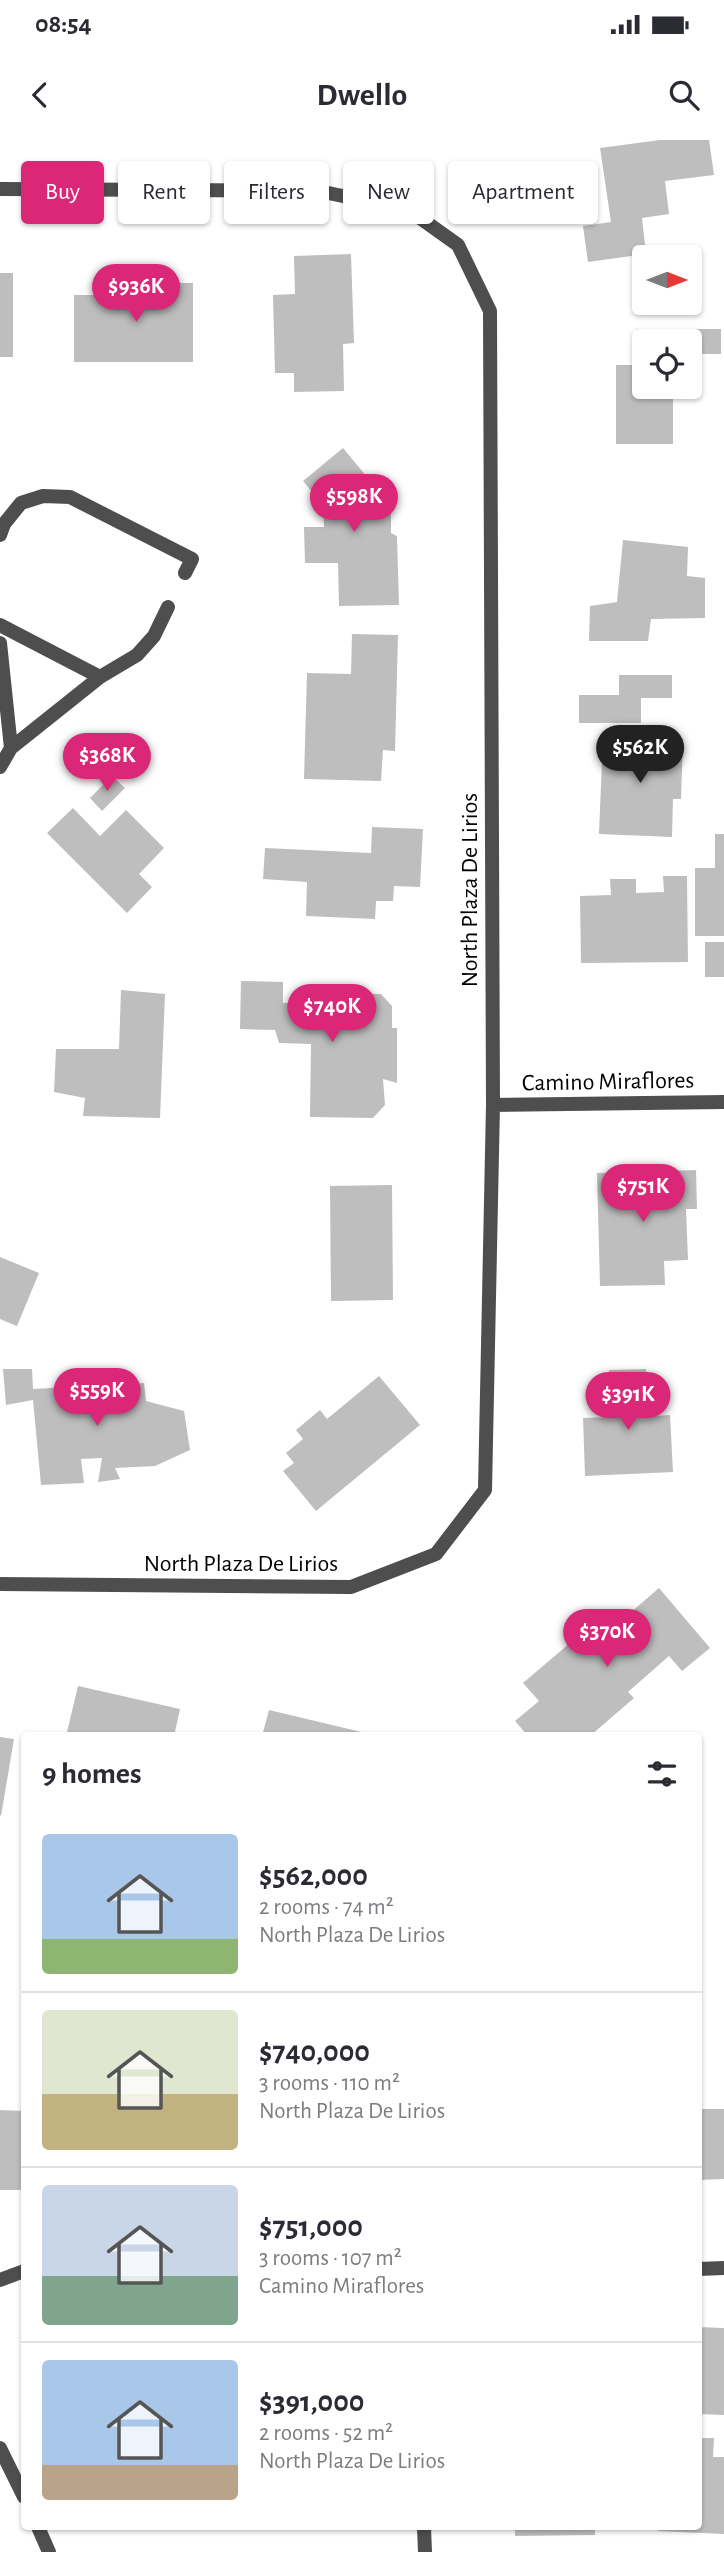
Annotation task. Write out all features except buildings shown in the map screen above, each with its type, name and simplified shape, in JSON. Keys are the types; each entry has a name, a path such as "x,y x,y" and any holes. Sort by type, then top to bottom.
{"street":[{"name":"North Plaza De Lirios","path":"0,189 319,191 409,210 458,245 490,311 493,1105 485,1490 436,1554 351,1587 0,1584"},
{"path":"0,535 4,524 21,503 43,496 70,497 192,559 185,573"},
{"path":"0,766 11,748 100,677 137,655 154,636 168,607"},
{"path":"0,625 100,677"},
{"path":"0,643 11,748"},
{"name":"Camino Miraflores","path":"493,1105 724,1102"},
{"path":"702,2269 724,2268"},
{"path":"0,2280 21,2272"},
{"path":"0,2448 21,2491"},
{"path":"39,2530 49,2552"},
{"path":"424,2530 425,2552"}]}
